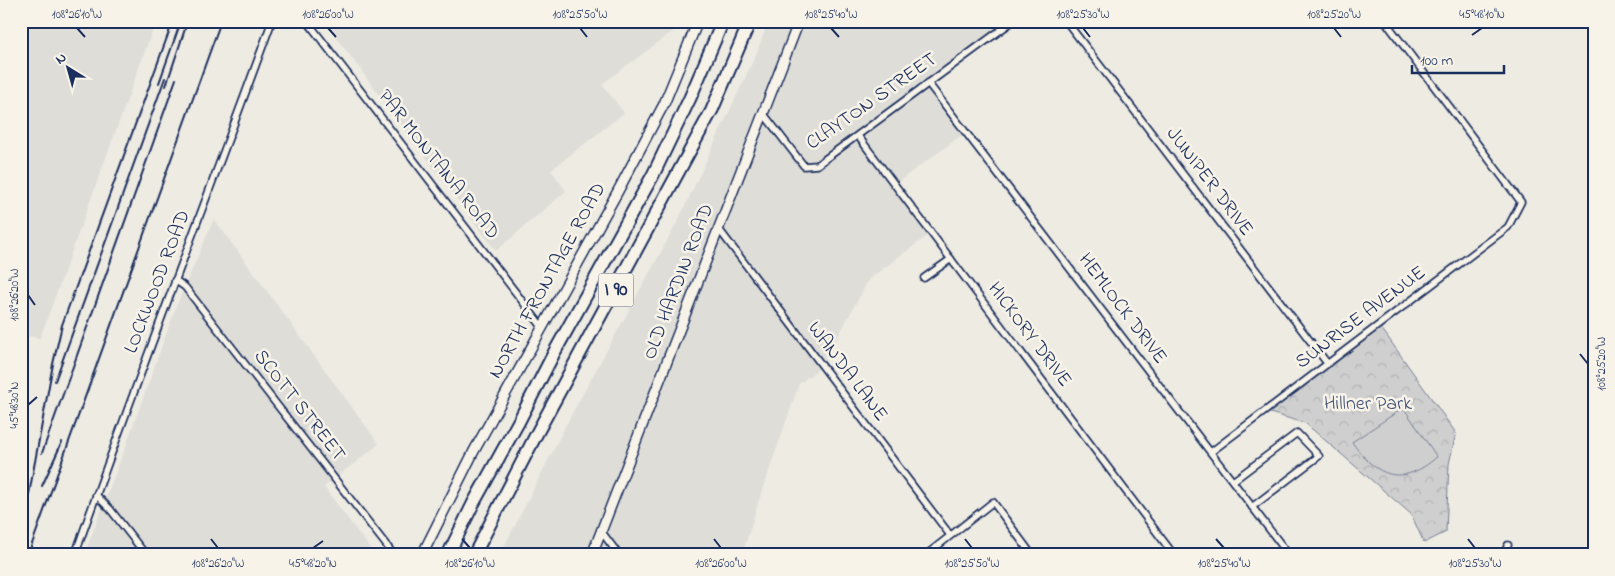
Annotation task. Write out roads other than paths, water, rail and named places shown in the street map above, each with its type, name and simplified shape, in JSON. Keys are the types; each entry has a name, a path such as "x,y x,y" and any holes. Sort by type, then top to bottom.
{"highway":[{"name":"I 90","path":"448,555 473,504 554,353 653,175 690,98 723,21"},
{"name":"I 90","path":"474,555 533,441 707,119 750,21"}],"street":[{"name":"LOCKWOOD ROAD","path":"76,555 96,495 272,21"},
{"name":"PAR MONTANA ROAD","path":"307,21 543,328"},
{"name":"NORTH FRONTAGE ROAD","path":"422,555 474,451 664,104 698,21"},
{"name":"OLD HARDIN ROAD","path":"592,555 799,21"},
{"name":"CLAYTON STREET","path":"763,112 804,166 817,164 858,136 1012,21"},
{"name":"JUNIPER DRIVE","path":"1066,21 1327,363"},
{"name":"SUNRISE AVENUE","path":"1211,452 1508,227 1521,202 1385,21"},
{"name":"HEMLOCK DRIVE","path":"928,83 1289,555"},
{"name":"HICKORY DRIVE","path":"858,136 1174,555"},
{"name":"WANDA LANE","path":"718,228 950,535"},
{"path":"924,278 951,259"},
{"name":"SCOTT STREET","path":"175,280 185,287 394,555"},
{"path":"1233,481 1297,433 1320,456 1252,507"},
{"path":"96,495 110,509 146,555"},
{"path":"926,555 993,502 1032,555"},
{"path":"601,531 619,555"},
{"path":"1503,555 1508,546"}],"railway":[{"path":"22,532 62,325 173,21"},
{"path":"28,555 221,21"},
{"path":"159,83 180,24"},
{"path":"166,86 186,26"},
{"path":"55,381 165,78"},
{"path":"42,453 176,79"},
{"path":"42,486 62,442"}],"park label":[{"name":"Hillner Park","path":"1368,404"}]}
